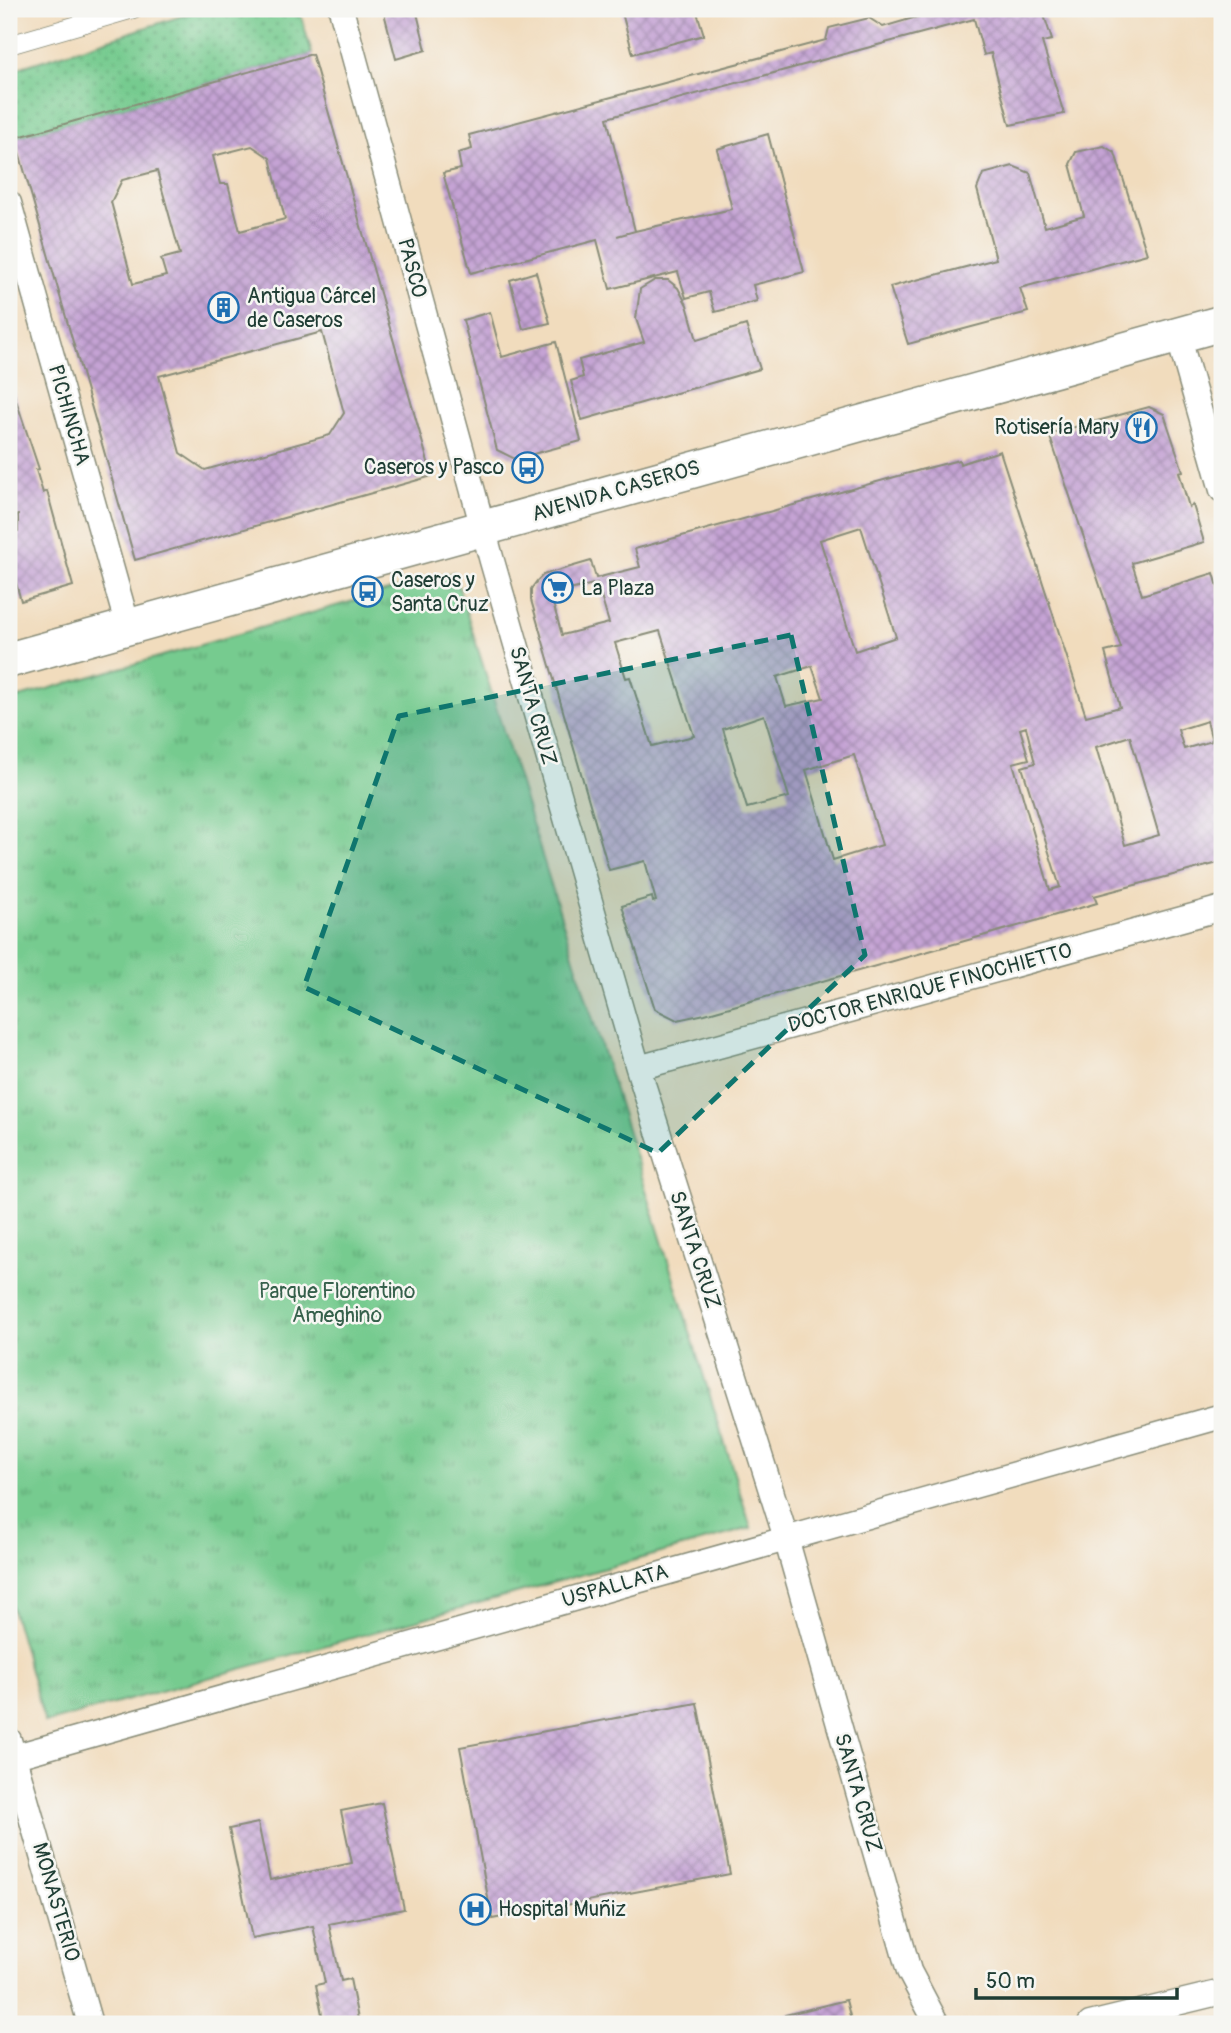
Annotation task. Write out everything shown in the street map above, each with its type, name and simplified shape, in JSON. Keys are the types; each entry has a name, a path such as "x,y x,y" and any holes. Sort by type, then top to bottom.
{"main road":[{"name":"AVENIDA CASEROS","path":"9,660 1222,323"}],"street":[{"path":"9,45 133,9"},
{"name":"PASCO","path":"341,9 483,528"},
{"name":"PICHINCHA","path":"9,203 128,627"},
{"path":"1178,335 1222,490"},
{"name":"SANTA CRUZ","path":"483,528 638,1069 786,1538 909,1970 937,2024"},
{"name":"DOCTOR ENRIQUE FINOCHIETTO","path":"638,1069 1222,908"},
{"name":"USPALLATA","path":"10,1751 1222,1416"},
{"name":"MONASTERIO","path":"10,1751 90,2024"},
{"path":"1090,2024 1222,1992"}],"highlighted area":[{"path":"791,635 865,955 658,1153 304,987 399,716"}],"green space":[{"path":"204,9 299,9 312,54 15,138 9,117 9,71"},
{"name":"Parque Florentino Ameghino","path":"454,572 751,1528 45,1723 9,1598 9,700"}],"building":[{"path":"383,9 416,9 426,50 396,59"},
{"path":"621,9 696,9 704,35 633,54"},
{"path":"944,9 1042,9 1052,40 1042,42 1064,114 1010,125 991,53 984,55 974,19 607,118 635,231 732,209 717,149 768,134 804,272 753,285 757,301 715,312 709,292 686,298 678,272 610,289 597,240 471,273 443,173 461,169 458,153 472,149 469,135 826,40 829,28 869,18 883,27"},
{"name":"Antigua Cárcel de Caseros","path":"312,54 432,476 135,560 15,138","holes":["252,146 270,158 285,219 240,231 228,184 220,184 213,156","157,171 180,254 161,259 166,276 133,284 111,202 122,180","322,332 344,413 330,435 205,470 180,453 159,376"]},
{"path":"1104,146 1115,153 1147,254 1020,288 1028,312 908,344 890,287 996,259 977,189 983,174 1013,166 1030,173 1045,227 1084,216 1070,164 1076,152"},
{"path":"536,272 550,323 523,329 510,280"},
{"path":"655,280 668,280 678,288 687,305 697,340 746,325 760,369 582,420 571,381 583,377 579,360 644,342 636,319 640,289"},
{"path":"490,312 502,357 556,342 581,441 515,459 497,450 463,320"},
{"path":"9,379 39,469 36,470 43,493 47,491 73,586 21,601 9,557 9,533 18,531 18,515 10,517 9,513"},
{"path":"1149,407 1164,414 1183,471 1179,472 1189,507 1193,505 1204,542 1132,563 1142,595 1214,573 1222,601 1222,622 1219,622 1222,632 1222,862 1094,896 1097,903 705,1014 677,1020 655,1009 622,906 652,897 653,902 656,901 645,861 609,870 531,600 531,589 543,575 591,561 596,578 640,567 635,549 920,470 959,460 960,464 1000,451 1086,716 1120,707 1105,652 1121,648 1049,434","holes":["861,527 896,637 855,651 820,540","597,583 609,623 562,635 552,600 554,594","660,631 694,736 652,746 630,677 626,678 615,643","812,666 823,698 786,706 777,677","764,715 789,797 747,808 723,729","1207,721 1212,741 1184,749 1178,730","1026,727 1035,763 1022,767 1060,887 1050,890 1013,763 1029,759 1020,729","1130,736 1159,835 1125,845 1096,747","854,755 882,845 833,860 806,770"]},
{"path":"697,1703 730,1874 492,1919 460,1747"},
{"path":"382,1803 404,1909 329,1924 341,1981 350,1979 359,2024 324,2024 316,1985 325,1983 313,1926 252,1938 229,1829 258,1823 270,1880 352,1863 341,1811"},
{"path":"846,2000 852,2024 787,2024 785,2015"},
{"path":"292,2016 294,2024 262,2024 262,2023"}],"place":[{"name":"Antigua Cárcel de Caseros","path":"224,308"},
{"name":"Rotisería Mary","path":"1142,427"},
{"name":"Caseros y Pasco","path":"527,467"},
{"name":"La Plaza","path":"558,588"},
{"name":"Caseros y Santa Cruz","path":"368,592"},
{"name":"Hospital Muñiz","path":"475,1909"}]}
